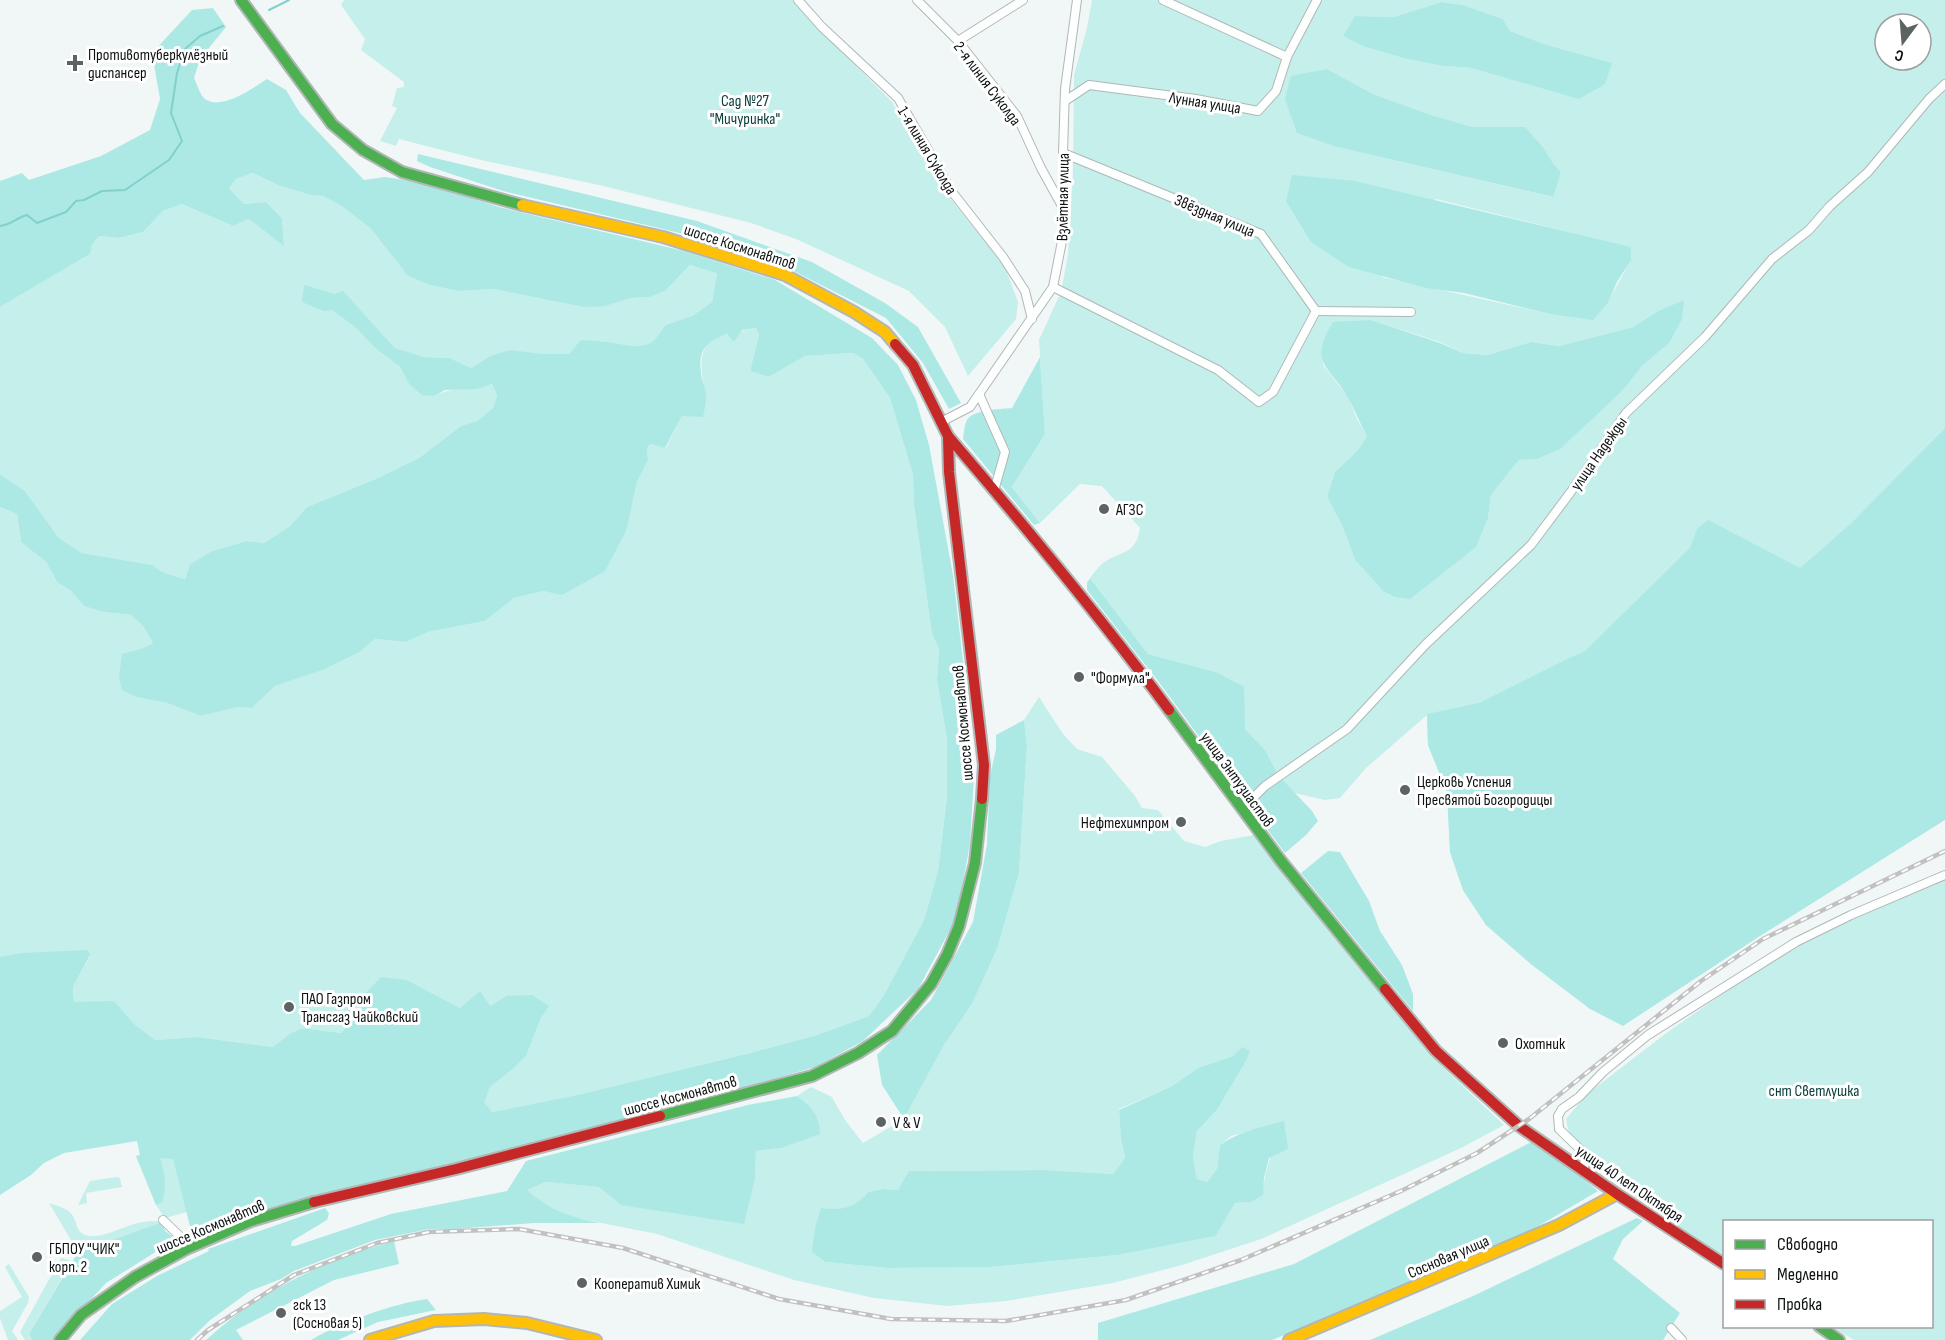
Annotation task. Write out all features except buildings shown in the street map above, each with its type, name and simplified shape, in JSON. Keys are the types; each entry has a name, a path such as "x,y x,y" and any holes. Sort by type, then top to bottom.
{"main road":[{"name":"шоссе Космонавтов","path":"60,1340 81,1315 135,1276 191,1247 251,1221 334,1197 456,1169 812,1076 843,1062 887,1035 921,997 947,954 962,921 973,878 984,765 949,472 948,436 913,365 885,332 854,312 785,275 663,237 502,200 402,172 363,150 332,124 241,0"},
{"name":"улица Энтузиастов","path":"948,436 1123,647 1281,861 1436,1051 1519,1126"},
{"name":"улица 40 лет Октября","path":"1519,1126 1617,1194 1723,1263"},
{"name":"Сосновая улица","path":"1289,1340 1559,1225 1617,1194"},
{"path":"370,1340 434,1321 484,1319 527,1323 596,1340"},
{"path":"1822,1328 1839,1340"}],"street":[{"name":"1-я линия Суколда","path":"798,0 822,27 898,98 953,194 1004,257 1025,291 1032,319"},
{"name":"2-я линия Суколда","path":"917,0 958,41 1017,116 1041,168 1063,207"},
{"path":"958,41 1023,0"},
{"name":"Взлётная улица","path":"941,422 970,407 1053,287 1064,231 1065,100 1077,0"},
{"name":"Лунная улица","path":"1065,100 1089,85 1196,99 1258,111 1276,91 1287,57 1317,0"},
{"path":"1166,1 1287,57"},
{"name":"улица Надежды","path":"1242,809 1265,786 1347,729 1425,645 1531,545 1626,412 1705,337 1772,259 1809,230 1830,206 1868,172 1929,99 1945,84"},
{"name":"Звёздная улица","path":"1063,153 1261,234 1316,311"},
{"path":"1053,287 1218,370 1259,402 1272,392 1316,311 1411,312"},
{"path":"979,394 1005,452 994,491"},
{"path":"1584,1170 1585,1154 1559,1129 1558,1116 1562,1109 1579,1097 1604,1072 1648,1035 1796,942 1851,915 1945,875"},
{"path":"163,1220 191,1247"},
{"path":"1671,1328 1682,1340"}],"green space":[{"name":"Сад №27 \"Мичуринка\"","path":"344,0 793,0 892,102 949,197 1005,267 1018,302 1016,319 968,376 945,327 909,291 796,239 751,223 599,185 481,160 399,139 396,146 380,141 397,108 392,106 397,88 404,87 404,82 361,50 365,39 341,5"},
{"path":"1092,0 1945,0 1945,428 1850,524 1800,568 1532,965 1486,925 1463,890 1450,852 1447,792 1428,745 1427,715 1366,768 1340,798 1325,800 1294,793 1278,775 1266,751 1245,729 1216,672 1148,654 1090,578 1103,563 1132,548 1140,528 1102,486 1080,484 1040,523 1012,487 1045,434 1039,340 1061,292 1068,255 1073,173 1074,75","holes":["1441,2 1463,5 1503,19 1510,31 1550,46 1472,68 1444,66 1355,16 1394,17","1327,69 1373,94 1431,115 1473,127 1525,128 1543,147 1561,172 1552,197 1337,147","1436,199 1631,248 1626,269 1608,303 1550,314 1382,277","1658,311 1669,343 1642,366 1624,389 1537,459 1519,460 1491,495 1488,518 1383,591 1355,560 1342,525 1327,497 1335,472 1358,450 1367,436 1348,397 1323,365 1322,348 1327,333 1371,320 1440,342 1463,353 1487,355 1531,342 1559,346 1633,327"]},
{"path":"253,173 280,186 323,196 343,207 371,229 408,276 429,285 458,291 495,289 606,306 631,298 650,297 665,291 690,265 717,272 712,302 692,316 665,325 659,336 645,347 630,347 613,343 569,354 490,356 471,368 450,358 425,357 395,348 343,292 332,310 400,367 409,384 434,396 448,391 492,384 497,395 493,408 477,421 461,426 419,458 378,478 307,507 290,526 264,543 247,541 212,551 190,564 185,579 162,572 153,565 82,553 59,538 25,491 0,474 0,307 90,254 92,245 99,236 119,238 143,232 163,211 182,204 233,226 249,219 284,245 282,218 266,202 244,204 229,188 236,179"},
{"path":"756,328 759,335 750,371 769,377 805,356 853,353 863,359 890,398 913,475 914,505 932,634 939,649 937,680 947,739 947,797 938,871 924,920 884,995 869,1016 817,1035 746,1054 577,1095 492,1112 483,1102 490,1087 526,1056 548,1006 506,996 490,1006 460,1008 407,980 362,1008 341,1033 302,1028 291,1033 274,1047 197,1037 155,1040 133,1023 74,1002 73,987 90,956 0,957 0,507 17,514 21,542 46,562 57,582 71,591 84,606 103,612 131,615 143,626 153,643 122,654 136,697 167,703 201,716 238,707 252,708 275,686 323,670 360,652 375,639 406,642 428,632 485,621 514,598 543,591 562,594 627,529 637,482 648,460 647,448 651,444 666,448 682,416 706,396 702,364 703,353 707,345 725,335"},
{"path":"1039,697 1063,734 1077,749 1102,757 1135,796 1142,808 1158,810 1184,841 1205,847 1221,841 1254,835 1430,1055 1504,1125 1461,1148 1261,1239 1182,1265 1113,1283 1006,1301 947,1306 874,1298 794,1280 657,1234 566,1216 538,1200 527,1190 546,1182 600,1187 621,1205 755,1178 756,1151 781,1148 806,1103 797,1096 811,1087 832,1097 845,1120 863,1143 904,1119 944,1045 972,1004 997,949 1019,873 1027,745 1024,720","holes":["1233,1056 1216,1111 1197,1131 1193,1157 1197,1179 1207,1182 1217,1169 1220,1145 1231,1136 1284,1122 1273,1149 1262,1195 1251,1202 1235,1203 1216,1236 1118,1255 990,1267 887,1268 826,1262 821,1209 853,1205 868,1192 883,1189 898,1190 910,1171 1044,1170 1113,1174 1125,1158 1119,1109 1172,1086 1198,1068"]},
{"name":"снт Светлушка","path":"1945,878 1945,1340 1854,1340 1835,1328 1933,1328 1933,1220 1723,1220 1723,1256 1642,1203 1570,1138 1566,1119 1587,1094 1669,1031 1802,939 1935,885"},
{"path":"138,1140 173,1158 187,1212 165,1218 156,1205 136,1156 140,1155"},
{"path":"120,1178 122,1187 86,1193 87,1203 78,1205 90,1181"},
{"path":"49,1203 68,1211 73,1216 78,1229 90,1236 106,1234 143,1222 162,1222 78,1252"},
{"path":"61,1258 72,1261 29,1334 32,1340 25,1340 20,1332"},
{"path":"9,1264 29,1297 12,1331 18,1340 8,1340 0,1318 0,1311 22,1297 5,1267"}],"shaded area":[{"path":"1441,2 1463,5 1503,19 1510,31 1550,46 1612,63 1605,84 1579,99 1472,68 1444,66 1404,58 1363,46 1343,36 1355,16 1394,17"},
{"path":"213,8 226,27 200,59 194,78 203,97 212,102 228,100 267,79 286,90 300,113 364,180 385,177 424,183 499,207 684,251 775,280 872,338 898,365 916,400 929,445 953,575 974,777 970,843 957,917 918,989 863,1041 815,1067 222,1226 193,1238 173,1159 160,1158 165,1185 162,1202 156,1205 136,1156 140,1155 137,1141 64,1153 44,1163 31,1175 0,1195 0,957 22,953 88,950 90,955 73,987 74,1002 114,1001 133,1023 155,1040 197,1037 273,1047 291,1033 302,1028 341,1033 362,1008 362,997 381,977 407,980 460,1008 480,991 490,1006 506,996 532,995 549,1006 541,1018 526,1056 490,1087 484,1102 492,1112 577,1095 746,1054 817,1035 869,1016 884,995 924,920 938,871 947,797 947,739 937,680 939,649 932,634 914,505 913,475 890,398 863,359 853,353 805,356 769,377 750,371 759,335 756,328 742,330 734,342 727,334 707,345 700,362 706,395 703,417 682,416 665,448 651,444 647,448 648,460 637,482 627,529 605,571 562,595 543,591 514,598 485,621 428,632 406,642 375,639 360,652 323,670 275,686 252,708 238,707 201,716 167,703 136,697 122,690 119,678 122,654 153,643 143,626 131,615 103,612 84,606 71,591 57,582 46,562 21,542 17,514 0,507 0,474 25,491 59,538 82,553 153,565 162,572 185,579 190,564 212,551 247,541 264,543 290,526 307,507 378,478 419,458 461,426 477,421 493,408 497,395 492,384 477,389 445,390 434,396 422,395 409,384 400,367 375,348 356,328 332,310 324,311 302,302 304,285 335,294 343,291 395,348 425,357 450,358 471,368 490,356 510,350 542,354 569,354 581,340 644,346 655,339 665,325 692,316 712,302 717,273 690,265 665,291 650,297 631,298 606,306 584,307 495,289 458,291 429,285 408,276 371,229 343,207 323,196 280,186 253,173 236,179 229,188 244,204 266,202 282,218 284,246 249,219 233,226 182,204 163,211 143,232 119,238 99,236 92,245 90,254 0,307 0,181 22,173 29,180 101,156 150,130 160,99 152,53 192,10"},
{"path":"1327,69 1373,94 1431,115 1473,127 1525,127 1561,172 1553,197 1337,147 1297,133 1285,99 1291,76"},
{"path":"418,154 697,221 812,262 885,303 918,327 961,403 949,409 923,363 886,318 782,265 688,235 503,191 430,167 417,161"},
{"path":"1292,175 1355,181 1631,247 1631,260 1617,282 1608,303 1593,320 1550,314 1464,293 1426,288 1349,267 1311,242 1286,201"},
{"path":"1684,300 1682,319 1669,343 1642,366 1624,389 1560,449 1537,459 1519,460 1491,495 1488,518 1476,547 1410,599 1395,597 1383,591 1355,560 1342,525 1327,497 1335,472 1358,450 1367,436 1348,398 1324,364 1322,347 1333,322 1371,320 1463,353 1487,355 1531,342 1559,346 1633,327 1658,311"},
{"path":"1040,357 1045,434 1012,487 1040,523 1034,525 963,439 965,425 970,417 987,411 1012,408"},
{"path":"1945,428 1945,820 1760,936 1623,1026 1590,1009 1532,965 1486,925 1463,890 1450,852 1447,792 1428,745 1427,714 1479,703 1584,652 1690,548 1697,529 1708,520 1800,568 1850,524"},
{"path":"1090,578 1148,654 1216,672 1244,687 1245,729 1266,751 1278,775 1312,811 1318,821 1285,853 1158,681 1087,590"},
{"path":"1024,720 1027,745 1019,873 997,949 972,1004 944,1045 904,1119 882,1085 877,1055 931,1000 973,922 987,844 990,776 996,749 996,735"},
{"path":"1328,851 1340,852 1369,901 1380,931 1402,965 1413,994 1413,1011 1301,873"},
{"path":"1242,1047 1250,1051 1247,1059 1216,1111 1197,1131 1193,1157 1197,1179 1207,1182 1217,1169 1220,1145 1251,1130 1284,1121 1288,1149 1269,1158 1263,1195 1251,1202 1235,1203 1216,1236 1118,1255 990,1267 887,1268 826,1262 812,1252 815,1228 821,1208 847,1207 858,1202 868,1192 883,1189 898,1190 909,1171 1044,1170 1113,1174 1125,1158 1119,1110 1172,1086 1198,1068 1233,1056"},
{"path":"797,1096 814,1112 819,1122 820,1134 781,1148 756,1151 755,1178 744,1224 621,1205 599,1187 546,1182 527,1190 560,1212 599,1223 534,1223 430,1229 375,1240 294,1271 281,1279 250,1291 209,1321 190,1340 80,1340 112,1304 157,1276 209,1251 208,1249 325,1208 329,1213 327,1220 292,1241 291,1246 391,1214 507,1191 526,1161 748,1105"},
{"path":"1535,1140 1598,1191 1518,1238 1272,1340 1098,1340 1098,1323 1294,1264"},
{"path":"1637,1218 1643,1221 1623,1239 1613,1259 1680,1313 1663,1340 1370,1340 1473,1296"},
{"path":"162,1222 165,1231 172,1236 170,1243 106,1283 54,1340 32,1340 29,1334 78,1252"},
{"path":"394,1241 399,1264 334,1280 236,1330 243,1340 206,1340 247,1307 294,1279 344,1257"},
{"path":"427,1299 436,1310 378,1322 338,1340 311,1340 336,1327 368,1315"}],"waterway":[{"path":"269,10 289,0"},
{"path":"0,226 27,215 37,223 66,212 76,201 84,200 102,191 125,190 169,160 182,141 171,113 177,73 185,49 200,36 223,26"}],"railway":[{"path":"197,1340 208,1330 294,1275 377,1243 429,1232 519,1229 623,1248 779,1299 891,1319 1006,1321 1126,1300 1241,1260 1401,1191 1477,1153 1529,1119 1701,981 1763,939 1945,851"}],"traffic: fast":[{"path":"241,0 332,124 363,150 402,172 522,205"},
{"path":"1169,710 1281,861 1385,989"},
{"path":"660,1116 812,1076 858,1053 892,1031 931,984 947,955 959,926 975,863 982,799"},
{"path":"60,1340 81,1315 135,1277 186,1249 251,1221 314,1202"},
{"path":"1822,1328 1839,1340"}],"traffic: slow":[{"path":"522,205 663,237 785,275 854,312 885,332 895,344"},
{"path":"1289,1340 1559,1225 1617,1194"},
{"path":"370,1340 434,1321 484,1319 527,1323 596,1340"}],"traffic: jam":[{"path":"895,344 913,365 948,436 949,472 984,765 982,799"},
{"path":"948,436 1061,571 1169,710"},
{"path":"1385,989 1436,1051 1519,1126 1723,1263"},
{"path":"314,1202 456,1169 660,1116"}],"place":[{"name":"Противотуберкулёзный диспансер","path":"75,63"},
{"name":"АГЗС","path":"1104,509"},
{"name":"\"Формула\"","path":"1079,677"},
{"name":"Церковь Успения Пресвятой Богородицы","path":"1405,790"},
{"name":"Нефтехимпром","path":"1181,822"},
{"name":"ПАО Газпром Трансгаз Чайковский","path":"289,1007"},
{"name":"Охотник","path":"1503,1043"},
{"name":"V & V","path":"881,1122"},
{"name":"ГБПОУ \"ЧИК\" корп. 2","path":"37,1257"},
{"name":"Кооператив Химик","path":"582,1283"},
{"name":"гск 13 (Сосновая 5)","path":"281,1313"}]}
